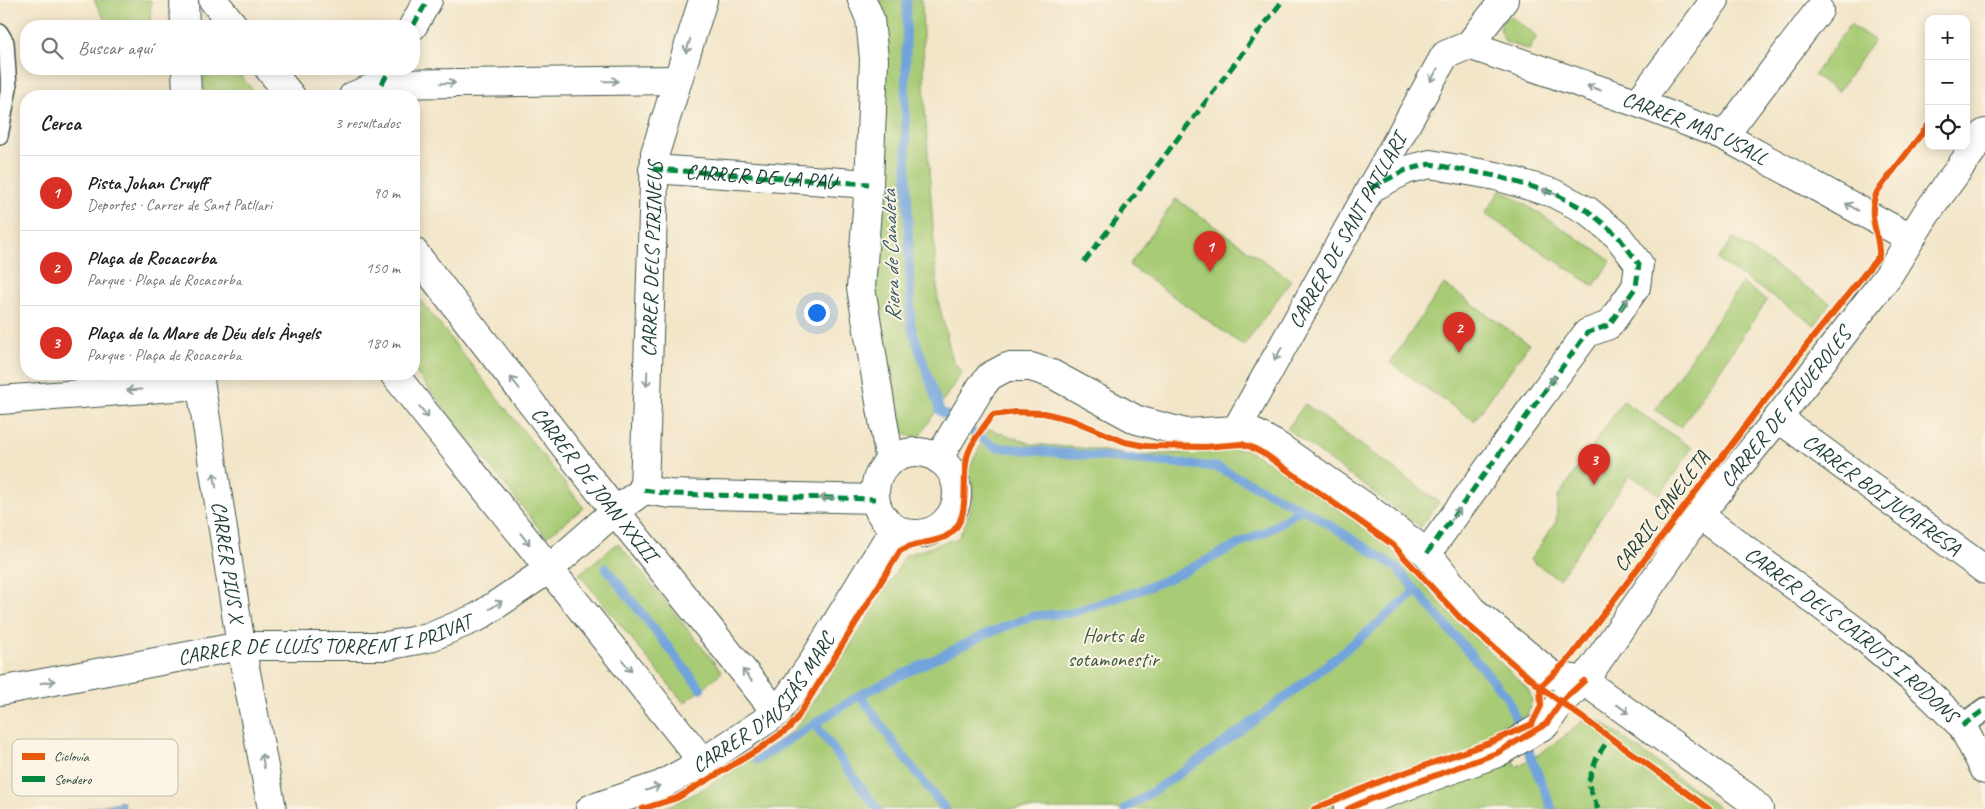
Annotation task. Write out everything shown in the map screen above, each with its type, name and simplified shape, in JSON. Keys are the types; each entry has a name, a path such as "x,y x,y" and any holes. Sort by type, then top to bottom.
{"street":[{"path":"184,0 185,20"},
{"path":"213,0 229,20"},
{"path":"416,20 428,0"},
{"name":"CARRER DELS PIRINEUS","path":"644,490 654,153 703,0"},
{"path":"862,0 870,19 874,59 869,184 861,288 890,462"},
{"path":"1470,45 1504,0"},
{"path":"1638,103 1715,0"},
{"path":"1724,136 1819,10"},
{"name":"CARRER MAS USALL","path":"1470,45 1638,103 1724,136 1910,238"},
{"name":"CARRER DE SANT PATLLARI","path":"1236,430 1445,55 1470,45"},
{"path":"186,75 187,90"},
{"path":"274,75 286,90"},
{"path":"363,90 386,76 677,80"},
{"name":"CARRER DE FIGUEROLES","path":"1348,809 1497,753 1546,724 1561,702 1584,681 1699,515 1778,418 1888,276 1910,238 1985,134"},
{"path":"1371,188 1406,170 1430,164 1496,176 1553,193 1588,211 1617,234 1639,264 1636,287 1609,325 1587,333 1427,553"},
{"name":"CARRER DE LA PAU","path":"653,169 869,184"},
{"name":"CARRER DE JOAN XXIII","path":"420,260 615,511 777,713"},
{"path":"938,459 981,386 990,376 1007,367 1031,367 1052,374 1138,420 1186,433 1236,430 1256,434 1276,445 1427,553 1472,610 1552,675 1584,681 1749,799 1759,809"},
{"path":"0,400 190,380"},
{"name":"CARRER PIUS X","path":"199,380 242,646 272,809"},
{"path":"399,380 703,762"},
{"name":"CARRER BOI JUCAFRESA","path":"1778,418 1985,570"},
{"path":"615,511 644,490 890,523 924,533 935,530 952,513 957,490 954,478 948,467 938,459 927,454 914,452 902,455 890,462 878,478 890,523"},
{"name":"CARRER DE LLUÍS TORRENT I PRIVAT","path":"0,691 242,646 386,646 428,638 478,617 549,569 615,511"},
{"name":"CARRER DELS CAIRUTS I RODONS","path":"1699,515 1861,636 1926,690 1962,726 1985,770"},
{"name":"CARRER D'AUSIÀS MARC","path":"590,809 661,785 703,762 777,713 810,666 890,523"},
{"path":"1962,726 1985,709"}],"lane":[{"path":"0,32 6,42 9,88 0,136"}],"green space":[{"path":"94,0 151,0 150,20 105,20"},
{"path":"874,0 922,0 925,109 938,300 953,361 962,372 917,440 903,432 872,287 886,114 882,26"},
{"path":"1510,16 1537,36 1529,50 1505,42 1500,31 1502,21"},
{"path":"1850,24 1874,40 1838,92 1814,75"},
{"path":"204,75 240,75 253,90 204,90"},
{"path":"1501,189 1611,260 1594,286 1485,214"},
{"path":"1176,199 1291,280 1244,346 1129,265"},
{"path":"1733,238 1830,303 1815,325 1718,260"},
{"path":"1742,283 1767,300 1681,427 1655,410"},
{"path":"1444,284 1529,344 1474,421 1390,363"},
{"path":"420,300 584,508 546,537 420,378"},
{"path":"1623,401 1692,448 1660,495 1630,475 1559,579 1530,560 1556,522 1558,497"},
{"path":"1305,404 1439,502 1421,527 1287,429"},
{"name":"Horts de sotamonestir","path":"989,429 1032,444 1092,449 1136,456 1245,449 1270,463 1385,542 1455,619 1528,689 1532,700 1527,715 1498,728 1516,767 1553,745 1587,717 1600,721 1721,809 660,809 686,798 713,783 790,733 797,726 873,611 906,555 958,538 972,505 973,488 968,470"},
{"path":"618,543 722,672 684,703 579,574"}],"water":[{"path":"123,801 125,809 85,809"}],"waterway":[{"name":"Riera de Canaleta","path":"907,0 905,104 911,326 940,411 995,447 1217,467 1314,515 1396,567 1507,697 1552,809"},
{"path":"757,760 860,695 986,634 1033,616 1071,613 1141,590 1175,576 1267,531 1301,509"},
{"path":"606,568 701,689"},
{"path":"1125,809 1201,759 1275,706 1416,591"},
{"path":"860,695 900,752 945,809"},
{"path":"815,724 877,809"}],"marked path":[{"path":"416,20 428,0"},
{"path":"1084,262 1283,0"},
{"path":"382,84 387,75"},
{"path":"1371,188 1406,170 1430,164 1496,176 1553,193 1588,211 1617,235 1639,264 1636,287 1609,325 1587,333 1427,553"},
{"path":"653,169 869,184"},
{"path":"644,490 670,494 875,499"},
{"path":"1962,726 1985,709"},
{"path":"1598,809 1588,783 1597,757 1610,737"}],"cycle path":[{"name":"CARRIL CANELETA","path":"1314,809 1381,781 1489,743 1532,724 1541,706 1540,687 1570,658 1806,346 1879,256 1873,217 1874,201 1877,192 1925,129"},
{"path":"642,809 677,798 758,750 789,728 796,720 900,551 911,546 945,537 954,530 963,510 966,462 971,446 992,415 1016,412 1044,413 1072,420 1125,442 1146,446 1205,447 1242,444 1266,455 1393,545 1461,619 1540,687 1709,809"},
{"path":"1348,809 1497,753 1546,724 1561,702 1584,681"}],"place":[{"name":"Pista Johan Cruyff","path":"1210,272"},
{"name":"Plaça de Rocacorba","path":"1459,353"},
{"name":"Plaça de la Mare de Déu dels Àngels","path":"1594,485"}]}
